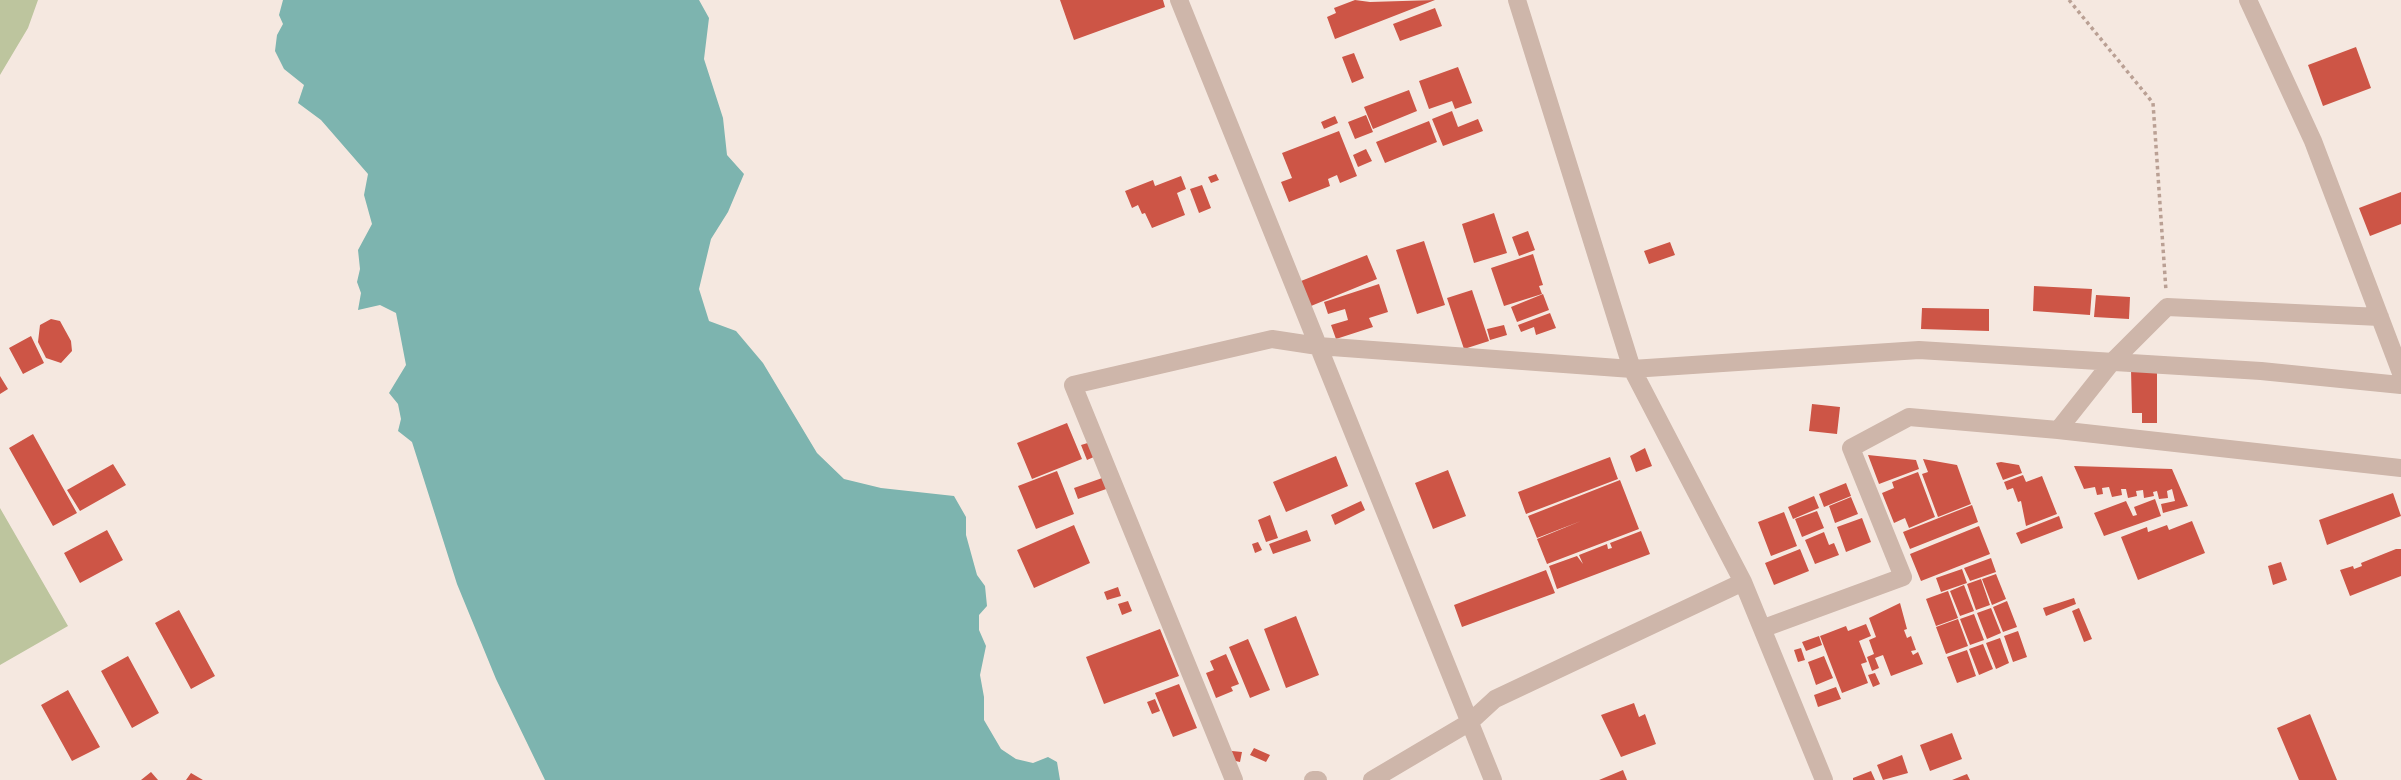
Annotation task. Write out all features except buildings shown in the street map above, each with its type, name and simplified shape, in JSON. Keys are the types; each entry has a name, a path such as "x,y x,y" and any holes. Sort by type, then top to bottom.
{"street":[{"path":"1178,0 1493,780"},
{"path":"1517,0 1632,369 1743,582 1824,780"},
{"path":"2248,0 2313,141 2401,373"},
{"path":"2058,430 2112,362 2167,307 2380,317"},
{"path":"1234,780 1073,385 1272,339 1318,346 1632,369 1919,350 2260,371 2401,385"},
{"path":"1764,628 1903,577 1851,448 1909,417 2058,430 2401,468"},
{"path":"1372,780 1470,722 1495,699 1743,582"}],"path":[{"path":"2069,0 2153,103 2167,307"}],"green space":[{"path":"0,0 38,0 28,28 0,75"},
{"path":"0,508 68,626 0,665"}],"water":[{"path":"283,0 699,0 709,18 704,59 723,118 727,155 744,174 728,212 711,239 699,289 709,321 736,331 763,363 817,453 844,479 881,488 954,496 966,517 966,535 977,575 985,586 987,606 979,615 979,630 986,646 980,675 984,720 1001,749 1016,759 1033,763 1048,757 1057,762 1060,780 545,780 496,679 457,584 412,442 398,431 401,419 398,404 389,393 406,365 396,313 380,305 358,310 361,293 357,282 360,269 358,250 372,224 364,195 368,174 321,120 298,103 304,85 284,69 275,51 277,35 283,24 279,15"}]}
